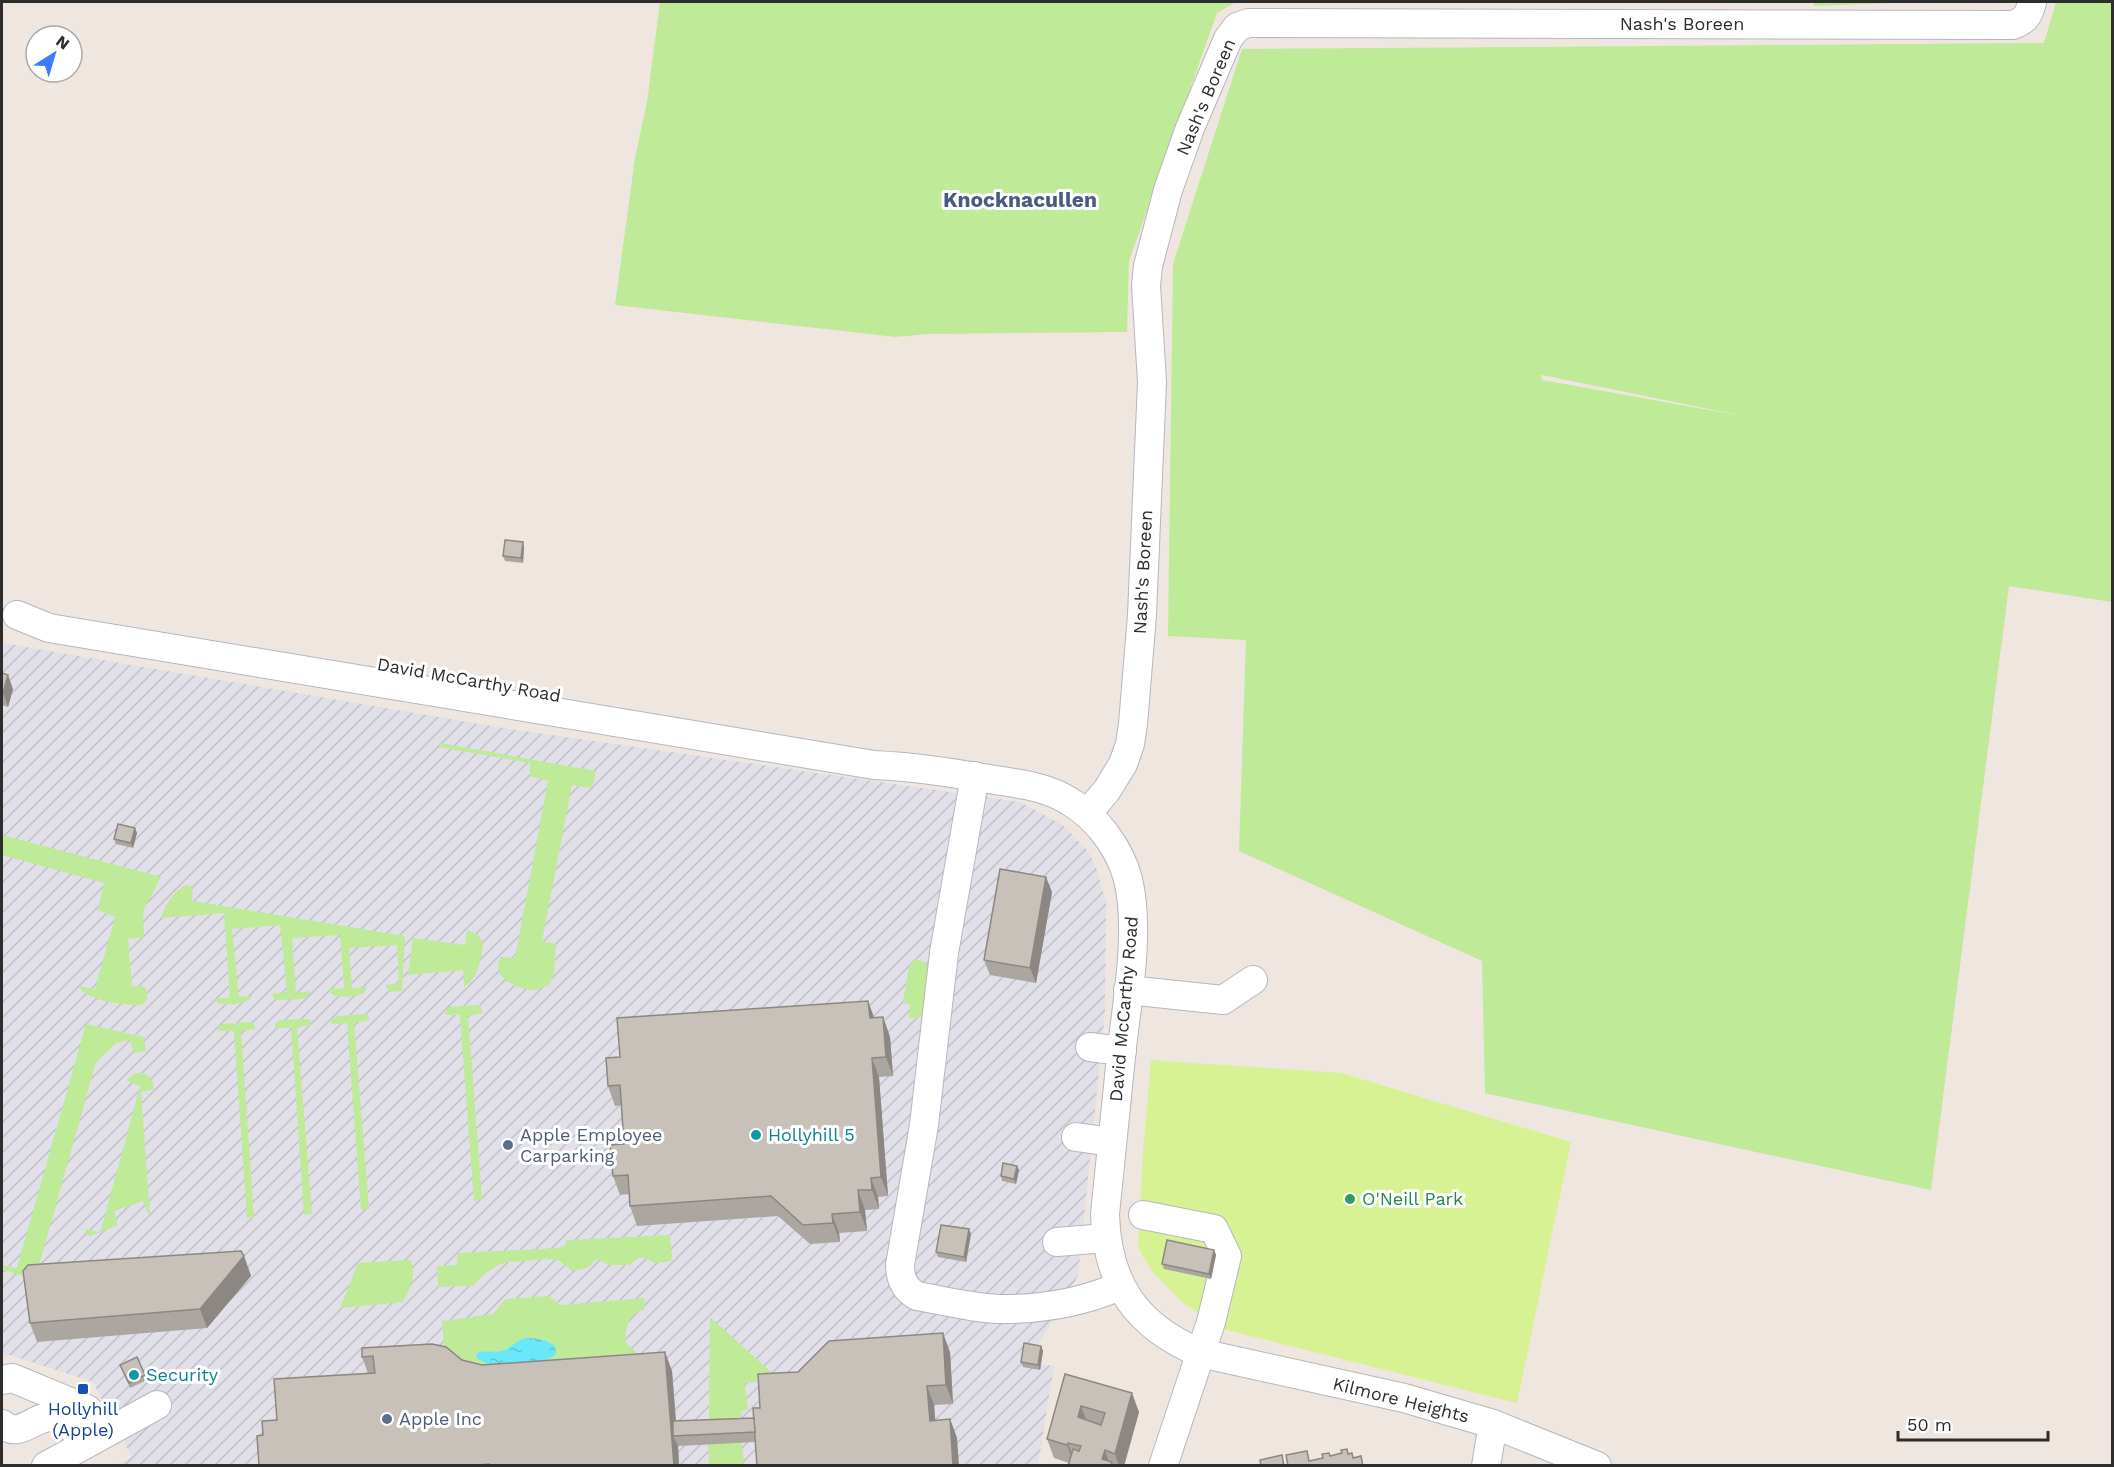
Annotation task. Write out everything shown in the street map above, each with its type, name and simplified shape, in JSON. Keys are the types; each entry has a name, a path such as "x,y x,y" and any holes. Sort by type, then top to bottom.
{"street":[{"name":"Nash's Boreen","path":"1087,814 1107,790 1123,764 1130,744 1133,724 1142,615 1152,382 1146,285 1148,266 1168,190 1190,128 1228,39 1237,27 1248,23 2013,25 2024,21 2032,2"},
{"name":"David McCarthy Road","path":"9,614 54,613 356,661 876,750 918,767 1033,786 1068,800 1087,814 1113,846 1127,877 1133,912 1128,990 1105,1214 1106,1238 1112,1265 1120,1286 1131,1302 1158,1329 1178,1343 1200,1353"},
{"path":"975,776 944,953 924,1125 900,1265 902,1279 909,1291 917,1296 1004,1309 1049,1305 1102,1293 1120,1286"},
{"path":"1128,990 1223,1000 1252,980"},
{"path":"1090,1047 1122,1051"},
{"path":"1076,1137 1112,1142"},
{"path":"1143,1215 1214,1229 1227,1256 1211,1322 1163,1466"},
{"path":"1057,1242 1106,1238"},
{"name":"Kilmore Heights","path":"1200,1353 1404,1398 1493,1424 1597,1466"},
{"path":"2,1380 12,1378 87,1409 99,1420 96,1438"},
{"path":"46,1466 157,1405"},
{"path":"2,1424 12,1429 21,1428 54,1416 96,1438"},
{"path":"1486,1466 1493,1424"}],"shaded area":[{"path":"2,643 503,728 1020,802 1064,826 1087,850 1096,867 1106,902 1105,1012 1078,1276 1036,1349 1033,1363 1054,1366 1038,1465 116,1465 132,1457 93,1382 10,1355 2,1356"}],"green space":[{"path":"660,2 1236,2 1217,13 1129,261 1127,332 928,334 895,337 615,305 635,158 647,102"},
{"path":"1814,2 1922,2 1814,6"},
{"path":"2056,2 2112,2 2112,602 2009,586 1931,1190 1485,1093 1482,961 1239,851 1246,640 1168,636 1173,264 1242,49 2044,43","holes":["1542,375 1748,417 1542,380"]},
{"path":"440,743 596,771 593,786 588,788 572,785 542,941 556,944 554,972 550,984 540,989 526,989 509,983 501,975 498,965 500,957 515,958 548,781 530,776 530,763 439,747"},
{"path":"2,835 161,877 143,911 144,937 128,939 132,986 146,987 147,999 143,1004 97,999 82,991 79,986 95,989 115,917 98,910 104,883 2,855"},
{"path":"187,885 193,886 192,901 405,936 402,991 391,992 386,987 386,985 399,983 397,945 349,948 352,988 367,987 363,994 343,997 330,993 328,989 344,988 340,935 292,938 296,993 310,991 310,994 303,999 275,1000 272,994 287,992 280,925 232,929 239,997 253,996 242,1003 218,1003 215,999 230,998 224,913 161,918 174,894"},
{"path":"467,931 476,933 483,942 478,968 473,979 464,987 463,970 408,975 413,938 465,945"},
{"path":"915,959 929,965 924,1014 916,1018 909,1018 910,1004 903,1003 909,966"},
{"path":"480,1005 483,1013 468,1016 482,1200 474,1201 460,1015 445,1015 450,1007"},
{"path":"368,1015 369,1020 354,1023 369,1209 361,1210 347,1023 331,1024 331,1021 336,1016"},
{"path":"307,1019 312,1025 297,1028 312,1214 304,1215 291,1028 275,1028 275,1024 279,1020"},
{"path":"250,1022 255,1025 255,1029 241,1031 254,1218 247,1218 234,1031 218,1031 218,1027 222,1024"},
{"path":"86,1024 144,1037 146,1051 134,1053 130,1040 116,1043 96,1062 36,1276 49,1284 4,1270 2,1265 17,1268"},
{"name":"O'Neill Park","path":"1151,1060 1341,1073 1571,1142 1517,1403 1218,1328 1179,1299 1152,1271 1138,1247"},
{"path":"136,1073 149,1076 154,1089 141,1092 150,1213 148,1214 143,1201 114,1211 118,1225 90,1236 85,1232 86,1229 98,1232 101,1230 140,1086 127,1079"},
{"path":"670,1235 671,1261 656,1263 642,1257 630,1265 609,1265 598,1259 587,1268 572,1271 558,1260 508,1262 486,1273 472,1286 438,1287 437,1266 457,1265 458,1253 559,1248 566,1245 566,1240"},
{"path":"410,1260 413,1276 403,1302 340,1308 358,1263"},
{"path":"549,1296 560,1305 644,1298 645,1309 631,1318 626,1337 626,1343 641,1357 472,1373 444,1347 442,1321 493,1314 505,1299"},
{"path":"710,1317 780,1380 745,1383 748,1410 741,1411 742,1417 733,1418 730,1422 709,1421"},
{"path":"741,1437 744,1465 709,1465 708,1440"}],"water":[{"path":"525,1338 548,1342 555,1346 556,1354 538,1363 516,1367 494,1365 476,1357 480,1352 502,1351"}],"building":[{"path":"505,540 523,542 521,558 503,556"},
{"path":"2,673 8,675 3,693 2,692"},
{"path":"118,824 135,828 131,843 114,839"},
{"path":"1000,869 1046,877 1030,968 984,960"},
{"name":"Hollyhill 5","path":"868,1001 870,1018 883,1017 886,1057 872,1058 881,1177 871,1178 872,1190 858,1190 860,1212 832,1214 833,1223 803,1225 771,1196 630,1206 628,1175 613,1176 610,1145 624,1144 620,1085 608,1086 606,1058 620,1057 617,1018"},
{"path":"1003,1163 1017,1166 1014,1179 1001,1176"},
{"path":"941,1225 969,1229 964,1257 936,1252"},
{"path":"1167,1240 1214,1250 1209,1274 1162,1264"},
{"path":"241,1251 244,1256 200,1309 30,1323 23,1271 28,1265"},
{"path":"943,1333 946,1385 927,1386 930,1421 950,1419 953,1466 757,1466 753,1408 760,1408 758,1374 798,1372 829,1341"},
{"path":"1024,1343 1041,1346 1038,1365 1021,1362"},
{"path":"432,1344 446,1347 462,1360 482,1365 665,1352 674,1466 490,1466 489,1464 469,1466 259,1466 257,1436 263,1435 262,1421 277,1420 274,1379 375,1373 373,1356 362,1357 362,1348"},
{"name":"Security","path":"137,1357 145,1375 129,1383 120,1365"},
{"path":"1065,1374 1132,1393 1115,1454 1105,1450 1102,1459 1112,1462 1111,1466 1068,1466 1073,1449 1079,1451 1081,1446 1068,1443 1067,1445 1047,1439","holes":["1081,1406 1105,1413 1101,1425 1078,1417"]},
{"path":"754,1418 755,1432 673,1436 673,1421"},
{"path":"1347,1449 1348,1454 1352,1453 1353,1458 1361,1456 1363,1466 1288,1466 1286,1455 1307,1451 1309,1461 1323,1458 1322,1454 1329,1453 1330,1456"},
{"path":"1282,1455 1284,1466 1261,1466 1260,1460"}],"place":[{"name":"Hollyhill 5","path":"756,1135"},
{"name":"Apple Employee Carparking","path":"508,1145"},
{"name":"O'Neill Park","path":"1350,1199"},
{"name":"Security","path":"134,1375"},
{"name":"Hollyhill (Apple)","path":"83,1389"},
{"name":"Apple Inc","path":"387,1419"}],"district":[{"name":"Knocknacullen","path":"1020,200"}]}
